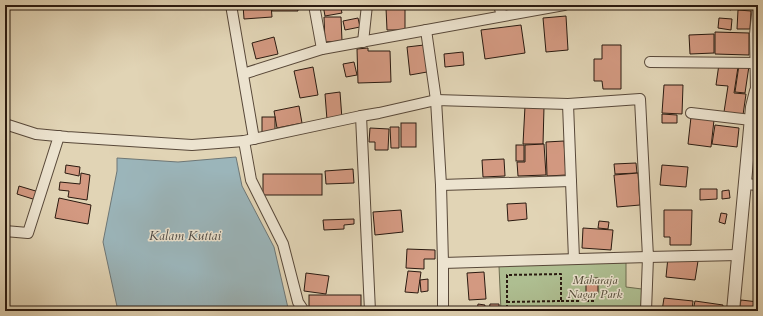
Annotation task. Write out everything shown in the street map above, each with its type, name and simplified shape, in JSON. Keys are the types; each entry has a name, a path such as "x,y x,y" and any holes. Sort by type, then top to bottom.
{"street":[{"path":"231,5 243,74 251,180 283,244 298,302 304,311"},
{"path":"314,5 322,49"},
{"path":"363,42 368,5"},
{"path":"499,5 502,16"},
{"path":"733,311 752,107 757,90 755,34 758,5"},
{"path":"243,74 322,49 564,6"},
{"path":"426,30 436,100 441,185 443,311"},
{"path":"650,62 756,63"},
{"path":"5,124 36,134 192,145 249,140 436,100 568,104 640,98 648,257 646,311"},
{"path":"568,104 574,259"},
{"path":"691,113 751,120"},
{"path":"361,116 370,311"},
{"path":"5,231 28,233 60,136"},
{"path":"441,185 571,181"},
{"path":"745,184 758,185"},
{"path":"443,263 738,256"}],"path":[{"path":"507,311 507,275 561,274 561,301"},
{"path":"507,302 594,301"}],"green space":[{"name":"Maharaja Nagar Park","path":"626,261 626,287 642,289 641,310 610,307 609,311 501,311 499,266"}],"water":[{"name":"Kalam Kuttai","path":"236,157 242,186 274,247 288,308 287,311 118,311 103,242 117,171 117,158 178,162"}],"building":[{"path":"243,5 271,5 272,17 244,19"},
{"path":"272,5 297,5 298,11 272,11"},
{"path":"323,5 340,5 342,13 325,16"},
{"path":"720,5 732,5 731,10 720,7"},
{"path":"386,8 405,8 405,30 387,30"},
{"path":"738,10 751,11 750,29 737,29"},
{"path":"566,16 568,50 546,52 543,18"},
{"path":"324,17 341,17 342,41 325,42"},
{"path":"358,18 360,27 345,30 343,21"},
{"path":"719,18 732,19 731,30 718,28"},
{"path":"521,25 525,53 485,59 481,30"},
{"path":"715,32 749,33 749,55 715,54"},
{"path":"714,34 714,53 690,54 689,35"},
{"path":"274,37 278,54 256,59 252,43"},
{"path":"424,45 427,72 410,75 407,47"},
{"path":"602,45 621,45 621,89 603,89 602,81 594,81 594,59 602,59"},
{"path":"368,48 368,51 390,51 391,82 358,83 357,49"},
{"path":"463,52 464,65 445,67 444,54"},
{"path":"354,62 357,75 346,77 343,64"},
{"path":"719,64 738,67 734,93 746,94 743,115 724,112 728,86 716,85"},
{"path":"739,65 749,66 745,93 735,92"},
{"path":"313,67 318,95 300,98 294,71"},
{"path":"664,85 683,85 682,114 662,113"},
{"path":"340,92 342,119 327,120 325,94"},
{"path":"299,106 302,123 277,128 274,111"},
{"path":"525,106 544,107 543,144 523,144"},
{"path":"662,114 677,115 677,123 662,123"},
{"path":"262,117 275,117 275,134 262,134"},
{"path":"691,117 714,120 711,147 688,144"},
{"path":"401,123 416,123 416,147 401,147"},
{"path":"715,125 739,128 737,147 712,144"},
{"path":"390,127 399,127 399,148 391,148"},
{"path":"370,128 389,129 388,150 375,150 375,142 369,142"},
{"path":"564,141 566,175 547,176 546,142"},
{"path":"544,144 546,175 518,176 517,162 525,162 525,145"},
{"path":"516,145 524,145 524,161 516,161"},
{"path":"504,159 505,176 483,177 482,160"},
{"path":"636,163 637,173 615,174 614,164"},
{"path":"66,165 80,167 79,176 65,173"},
{"path":"662,165 688,167 686,187 660,185"},
{"path":"353,169 354,183 326,184 325,171"},
{"path":"81,173 90,175 87,200 68,197 69,191 59,190 60,182 80,184"},
{"path":"638,173 640,205 617,207 614,175"},
{"path":"263,174 322,174 322,195 263,195"},
{"path":"19,186 39,192 36,200 17,194"},
{"path":"700,189 717,189 717,199 700,200"},
{"path":"729,190 730,198 722,199 722,191"},
{"path":"59,198 91,205 88,224 55,218"},
{"path":"526,203 527,219 508,221 507,204"},
{"path":"401,210 403,232 375,235 373,212"},
{"path":"664,210 692,210 691,245 670,245 670,237 664,237"},
{"path":"721,213 727,214 725,224 719,222"},
{"path":"354,219 354,224 344,225 344,229 324,230 323,220"},
{"path":"599,221 609,222 608,229 598,228"},
{"path":"583,228 613,230 611,250 582,248"},
{"path":"407,249 435,250 435,259 424,259 424,269 406,268"},
{"path":"668,257 698,261 695,280 666,277"},
{"path":"755,261 758,262 758,272 754,271"},
{"path":"408,271 421,272 418,293 405,292"},
{"path":"484,272 486,299 469,300 467,273"},
{"path":"306,273 329,276 326,294 304,291"},
{"path":"586,278 598,278 598,293 586,293"},
{"path":"428,279 428,291 421,292 420,280"},
{"path":"309,295 361,295 361,311 309,311"},
{"path":"664,298 693,301 692,311 662,311"},
{"path":"741,300 758,302 758,311 739,311"},
{"path":"695,301 723,305 722,311 693,311"},
{"path":"478,304 485,305 484,311 477,311"},
{"path":"490,304 499,304 499,311 489,311"}]}
